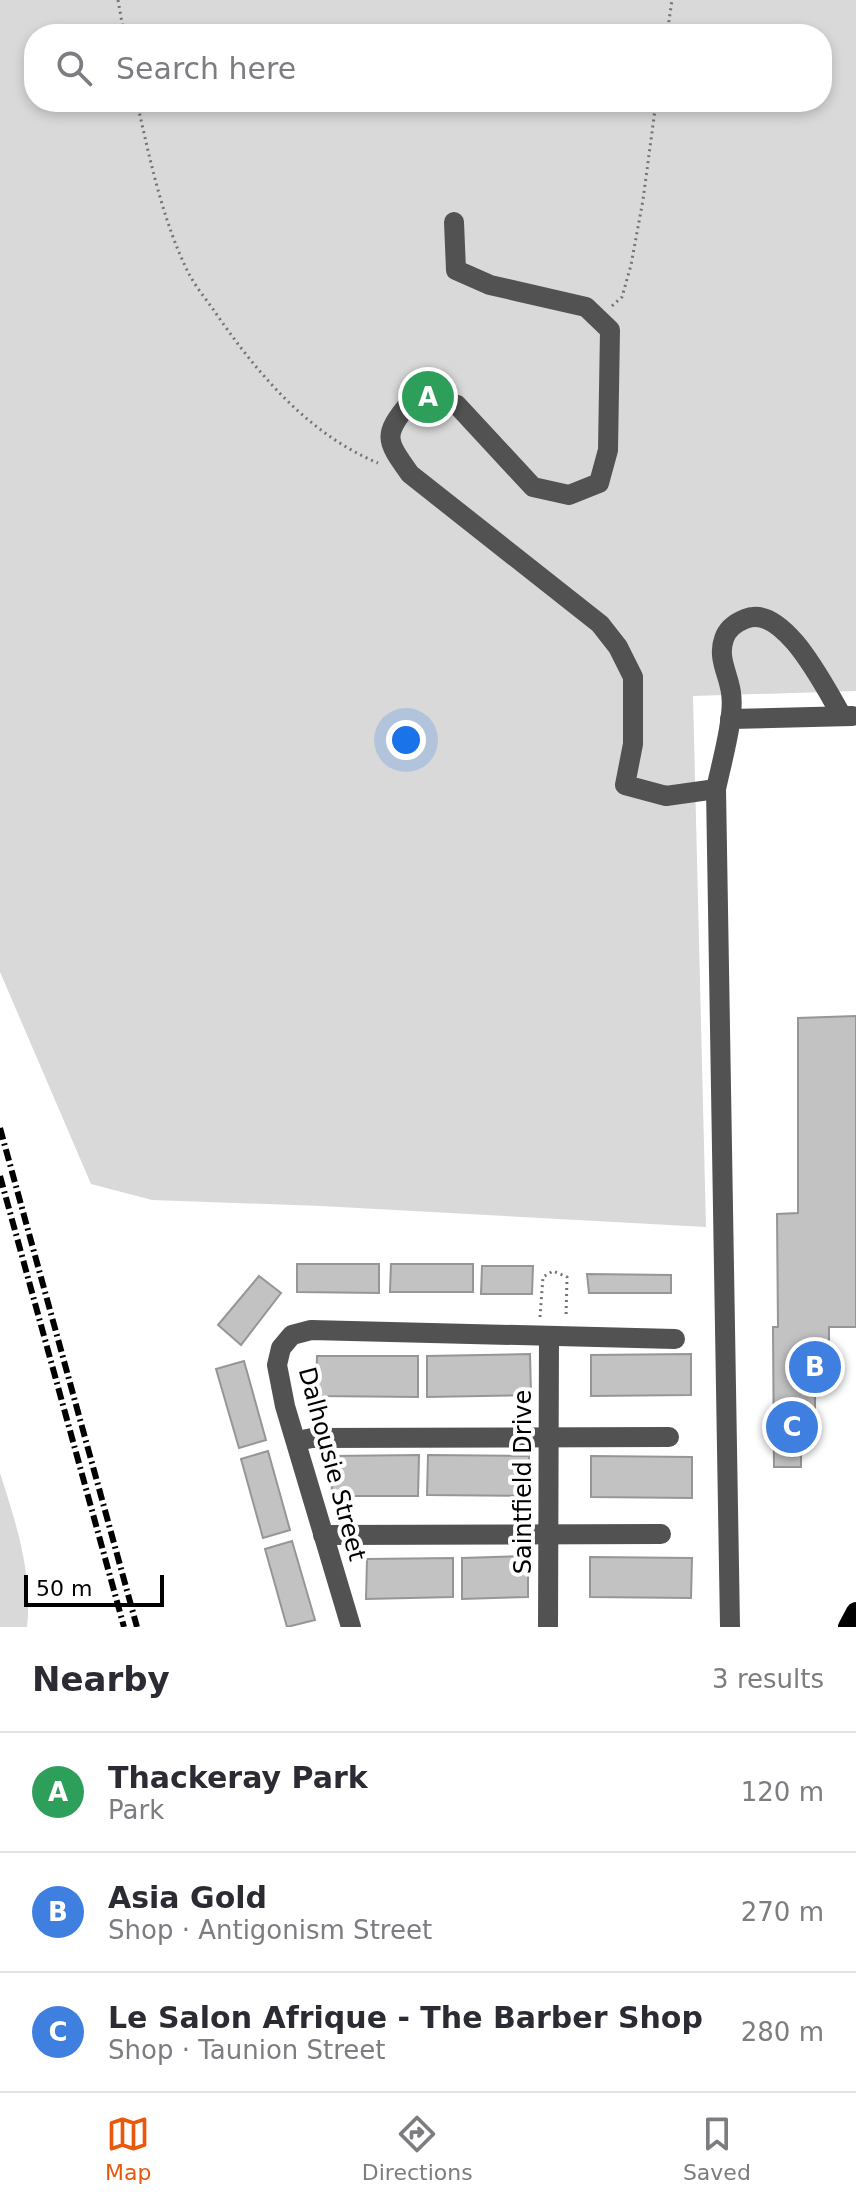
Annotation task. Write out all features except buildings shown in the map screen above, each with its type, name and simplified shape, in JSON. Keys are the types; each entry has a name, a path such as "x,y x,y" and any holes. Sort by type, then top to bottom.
{"main road":[{"path":"848,1627 856,1612"}],"street":[{"path":"454,222 456,270 490,285 586,307 610,330 608,450 599,483 569,495 533,487 457,405 442,401 410,402 392,424 390,446 410,474 600,624 618,647 633,677 633,744 625,785 666,796 716,789"},
{"path":"730,1627 716,789 732,694 722,663 723,640 733,625 749,616 767,619 793,638 849,716"},
{"path":"730,719 849,716"},
{"path":"545,1329 675,1339"},
{"name":"Saintfield Drive","path":"545,1329 548,1627"},
{"name":"Dalhousie Street","path":"351,1627 285,1406 277,1365 281,1348 292,1335 311,1330 545,1329"},
{"path":"297,1441 312,1438 669,1437"},
{"path":"323,1535 661,1534"}],"path":[{"path":"118,0 122,24"},
{"path":"668,24 672,0"},
{"path":"140,112 171,231 188,273 247,358 269,384 350,452 410,474"},
{"path":"599,319 622,297 631,265 654,112"},
{"path":"545,1329 543,1277 553,1271 567,1277 566,1321"}],"shaded area":[{"path":"0,0 856,0 856,691 693,696 706,1227 152,1200 91,1184 0,972"},
{"path":"0,1473 25,1568 27,1627 0,1627"}],"railway":[{"path":"0,1128 137,1627"},
{"path":"0,1176 124,1627"}],"place":[{"name":"Thackeray Park","path":"428,397"},
{"name":"Asia Gold","path":"815,1367"},
{"name":"Le Salon Afrique - The Barber Shop","path":"792,1427"}]}
